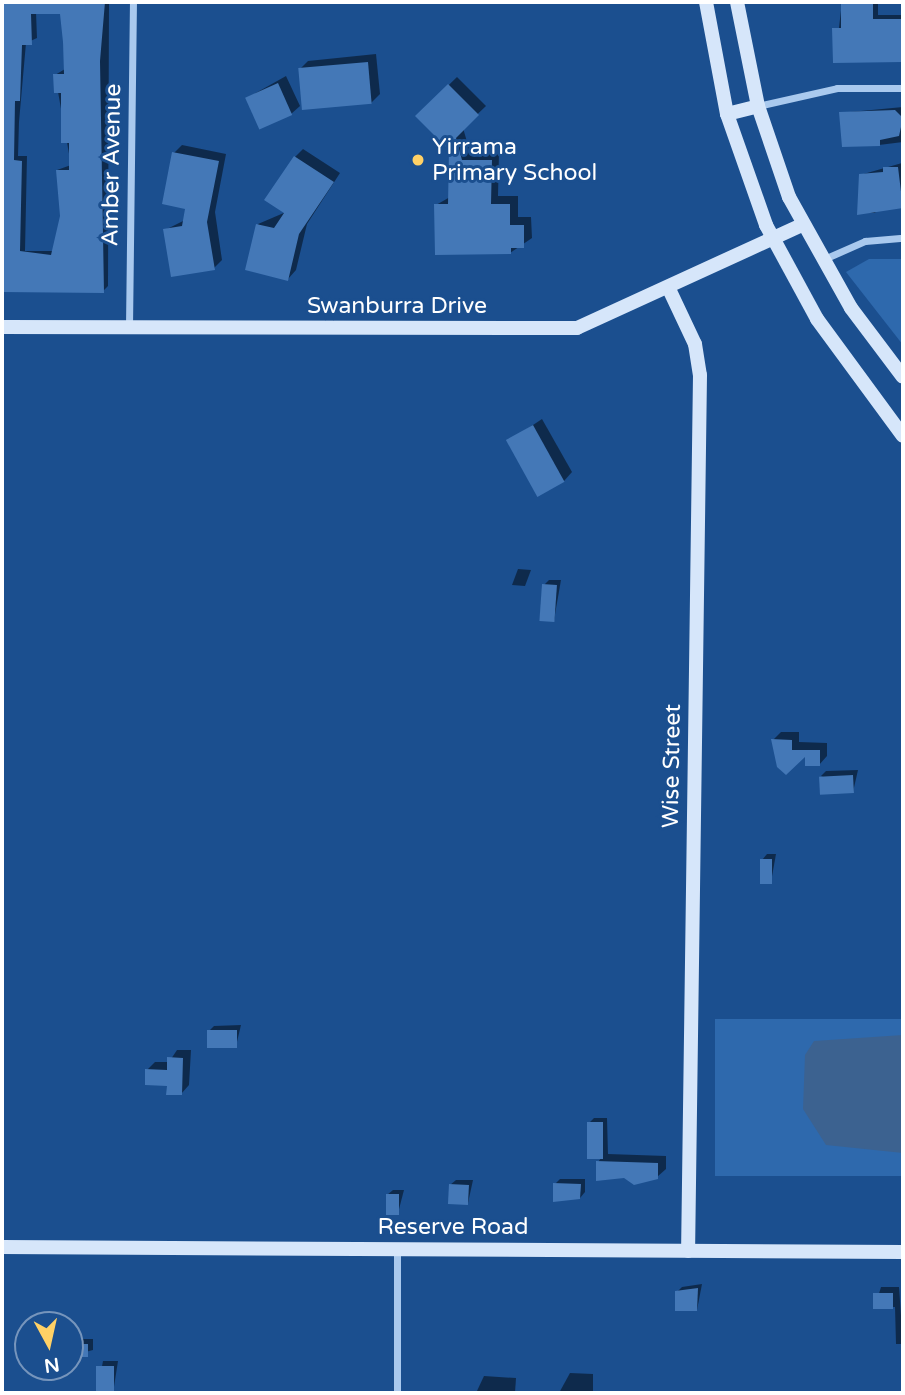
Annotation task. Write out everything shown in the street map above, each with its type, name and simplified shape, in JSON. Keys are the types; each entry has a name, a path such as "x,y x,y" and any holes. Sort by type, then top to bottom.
{"street":[{"name":"Amber Avenue","path":"129,328 133,2"},
{"path":"706,2 727,114 773,239 817,319 903,436"},
{"path":"737,2 758,106 802,225 822,260 903,377"},
{"path":"727,114 837,89 903,88"},
{"name":"Swanburra Drive","path":"2,327 567,329 598,323 802,225"},
{"path":"822,260 865,241 903,238"},
{"name":"Wise Street","path":"669,289 695,344 700,375 688,1251"},
{"name":"Reserve Road","path":"2,1247 903,1252"},
{"path":"397,1250 397,1393"}],"shaded area":[{"path":"869,259 903,259 903,345 846,272"},
{"path":"715,1019 903,1019 903,1176 715,1176"},
{"path":"903,1035 903,1153 826,1145 803,1109 805,1055 814,1041"}],"building":[{"path":"2,2 105,2 100,61 104,293 2,292","holes":["31,14 60,14 64,74 53,74 54,93 61,93 61,143 69,143 69,170 56,170 60,216 51,255 20,251 22,161 14,160 15,101 20,101 22,45 32,45"]},
{"path":"841,2 873,2 873,19 903,19 903,62 833,63 832,28 841,28"},
{"path":"368,62 372,104 302,110 298,68"},
{"path":"278,83 292,115 259,130 245,98"},
{"path":"448,84 479,115 456,138 462,160 492,160 491,204 510,204 510,225 524,225 524,248 511,248 511,254 435,255 434,204 448,204 449,150 415,116"},
{"path":"895,110 903,118 899,136 880,140 880,146 842,147 839,112"},
{"path":"172,152 219,161 207,222 215,270 171,277 163,229 182,226 185,209 162,204"},
{"path":"294,156 334,182 299,234 288,281 245,270 256,224 274,228 284,213 264,200"},
{"path":"883,167 898,167 903,208 857,215 859,174 883,172"},
{"path":"533,425 565,482 537,497 506,440"},
{"path":"542,584 557,585 554,622 539,621"},
{"path":"771,739 792,740 792,750 820,750 820,766 805,766 805,757 786,775 777,767"},
{"path":"853,775 854,793 820,795 819,777"},
{"path":"760,859 772,859 772,884 760,884"},
{"path":"207,1030 237,1030 237,1048 207,1048"},
{"path":"167,1057 183,1058 182,1095 166,1095 167,1086 145,1085 145,1069 167,1070"},
{"path":"587,1122 603,1122 603,1159 587,1159"},
{"path":"596,1161 658,1163 658,1179 634,1185 624,1178 596,1181"},
{"path":"553,1183 581,1184 580,1199 553,1202"},
{"path":"449,1184 469,1185 468,1205 448,1204"},
{"path":"386,1194 399,1194 399,1215 386,1215"},
{"path":"698,1288 697,1311 675,1311 675,1291"},
{"path":"873,1293 893,1293 893,1309 873,1309"},
{"path":"84,1344 88,1344 88,1357 84,1357"},
{"path":"96,1366 114,1366 114,1393 96,1393"}],"place":[{"name":"Yirrama Primary School","path":"418,160"}]}
